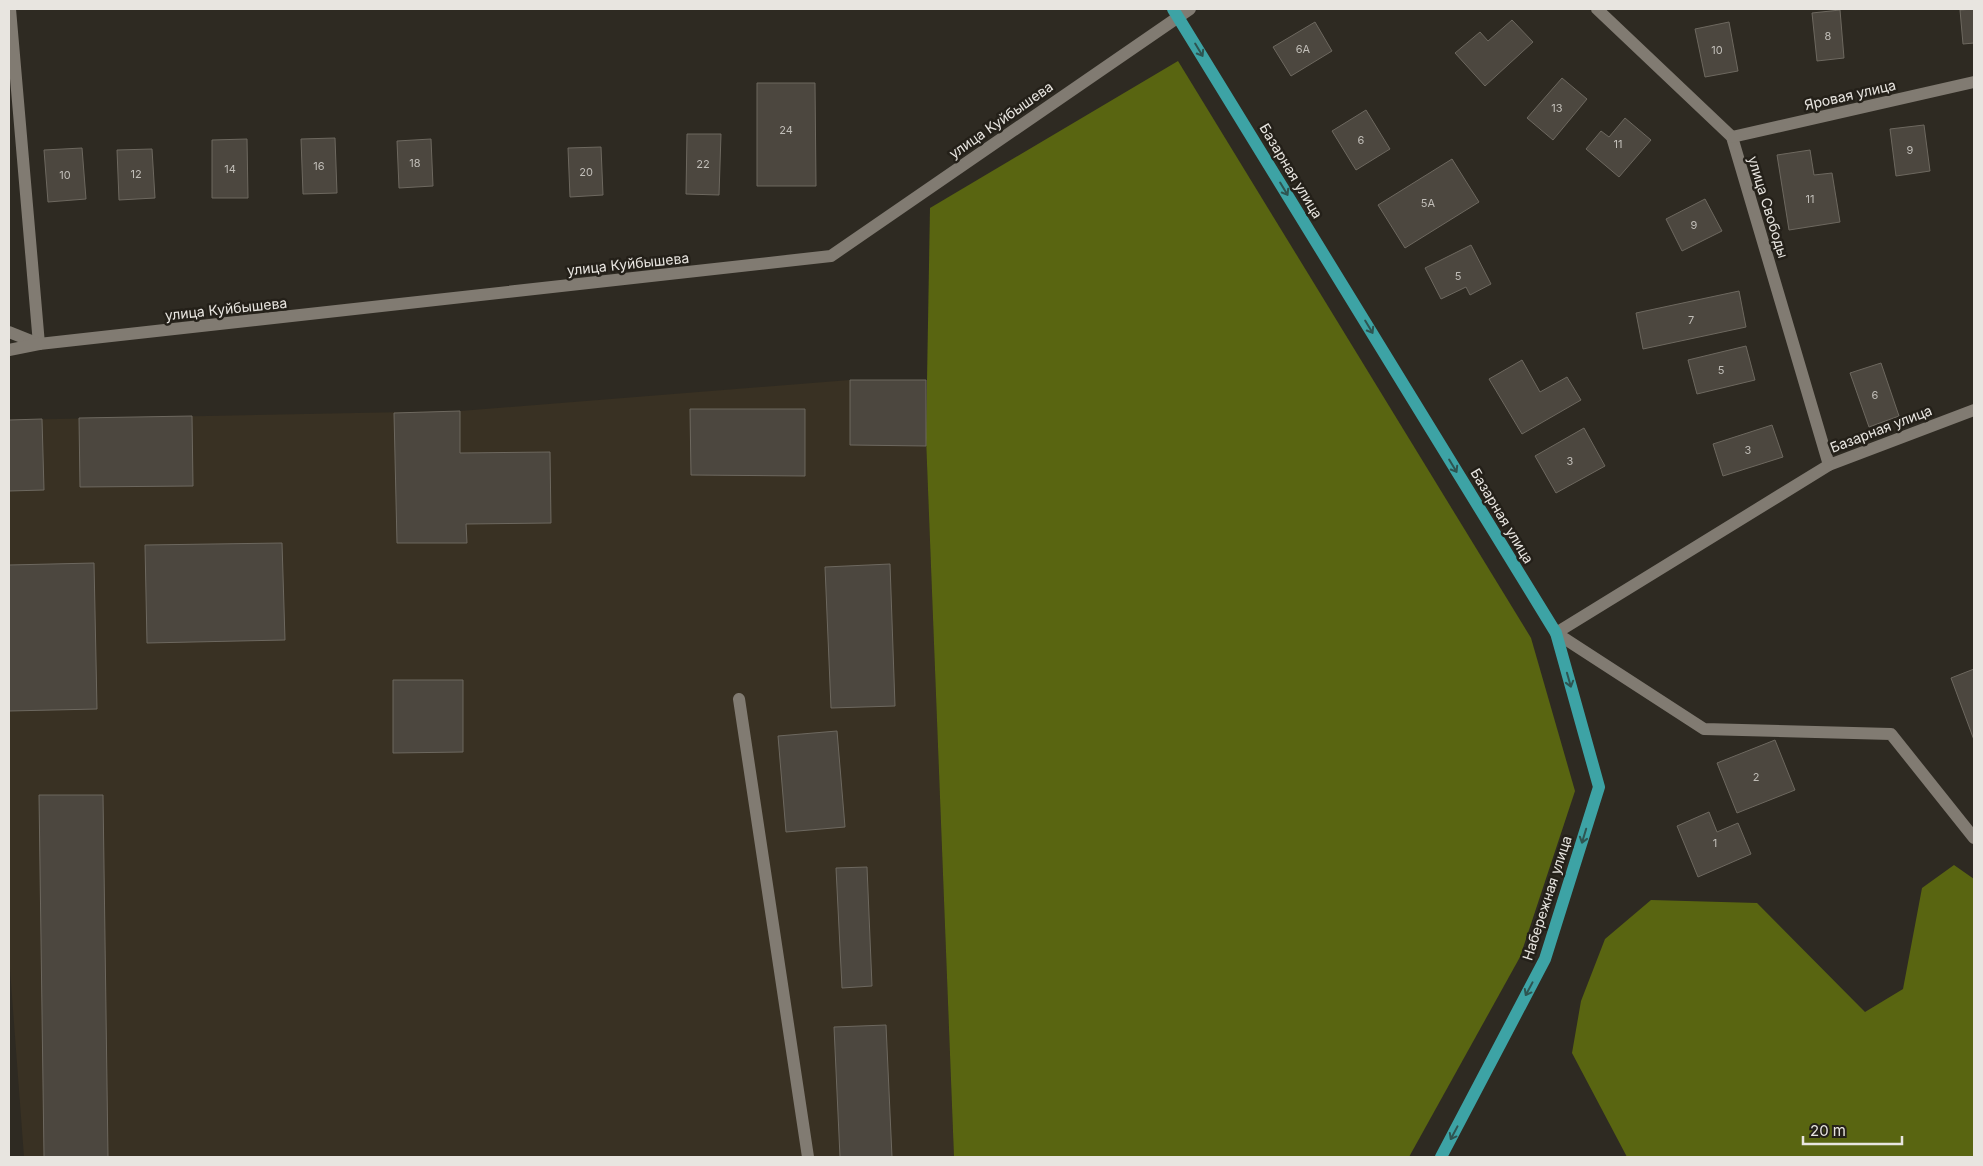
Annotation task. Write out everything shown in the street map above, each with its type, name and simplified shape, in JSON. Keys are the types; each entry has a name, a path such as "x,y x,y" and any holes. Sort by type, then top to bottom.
{"main road":[{"name":"Базарная улица","path":"1176,12 1556,633"},
{"name":"Набережная улица","path":"1441,1157 1545,959 1599,787 1556,633"}],"street":[{"path":"9,332 39,344 10,9"},
{"name":"улица Куйбышева","path":"9,350 39,344 831,256 1176,12 1190,9"},
{"path":"1597,9 1732,137"},
{"name":"Яровая улица","path":"1732,137 1974,82"},
{"name":"улица Свободы","path":"1732,137 1829,465"},
{"name":"Базарная улица","path":"1556,633 1829,465 1974,410"},
{"path":"1556,633 1704,729 1891,734 1974,838"},
{"path":"739,699 808,1157"}],"shaded area":[{"path":"850,380 926,380 926,438 954,1157 24,1157 9,956 9,420 460,411"}],"green space":[{"path":"1178,61 1531,638 1575,791 1520,957 1409,1157 954,1157 926,438 930,208"},
{"path":"1954,865 1974,879 1974,1157 1627,1157 1572,1053 1581,1001 1605,939 1651,900 1757,903 1865,1012 1903,989 1922,888"}],"building":[{"path":"1974,9 1974,43 1963,44 1960,10"},
{"path":"1840,10 1844,58 1817,61 1812,13"},
{"path":"1512,20 1533,42 1485,86 1455,53 1480,32 1488,41"},
{"path":"1315,22 1332,51 1291,76 1273,47"},
{"path":"1729,22 1738,71 1705,77 1695,29"},
{"path":"1562,78 1587,99 1553,140 1527,118"},
{"path":"757,83 815,83 816,186 757,186"},
{"path":"1366,110 1390,149 1356,170 1332,131"},
{"path":"1625,118 1651,140 1619,177 1586,149 1601,131 1609,137"},
{"path":"1924,125 1930,171 1896,176 1890,129"},
{"path":"687,134 721,134 719,195 686,194"},
{"path":"335,138 337,193 303,194 301,139"},
{"path":"247,139 248,198 212,198 212,140"},
{"path":"431,139 433,186 399,188 397,141"},
{"path":"601,147 603,195 570,197 568,148"},
{"path":"82,148 86,199 48,202 44,150"},
{"path":"152,149 155,198 119,200 117,150"},
{"path":"1810,150 1814,175 1832,173 1840,222 1789,230 1777,155"},
{"path":"1452,159 1479,202 1405,248 1378,205"},
{"path":"1705,199 1722,231 1682,251 1666,219"},
{"path":"1471,245 1491,284 1470,295 1466,287 1441,299 1425,268"},
{"path":"1739,291 1746,327 1643,349 1636,313"},
{"path":"1746,346 1755,380 1697,394 1688,360"},
{"path":"1522,360 1540,392 1567,377 1581,400 1522,434 1489,379"},
{"path":"1881,363 1899,416 1869,427 1850,373"},
{"path":"850,380 926,380 926,446 850,445"},
{"path":"690,409 805,409 805,476 691,475"},
{"path":"460,411 460,453 550,452 551,523 466,524 467,543 397,543 394,413"},
{"path":"192,416 193,486 80,487 79,418"},
{"path":"42,419 44,490 9,491 9,420"},
{"path":"1772,425 1783,457 1723,476 1713,444"},
{"path":"1584,428 1605,466 1556,493 1535,456"},
{"path":"282,543 285,640 147,643 145,545"},
{"path":"94,563 97,709 9,711 9,565"},
{"path":"890,564 895,706 831,708 825,567"},
{"path":"1974,669 1974,740 1951,678"},
{"path":"393,680 463,680 463,752 393,753"},
{"path":"837,731 845,827 786,832 778,736"},
{"path":"1775,740 1795,790 1737,813 1717,763"},
{"path":"39,795 103,795 108,1157 44,1157"},
{"path":"1709,812 1717,832 1738,823 1751,854 1698,877 1677,826"},
{"path":"867,867 872,986 842,988 836,868"},
{"path":"886,1025 892,1157 840,1157 834,1027"}]}
